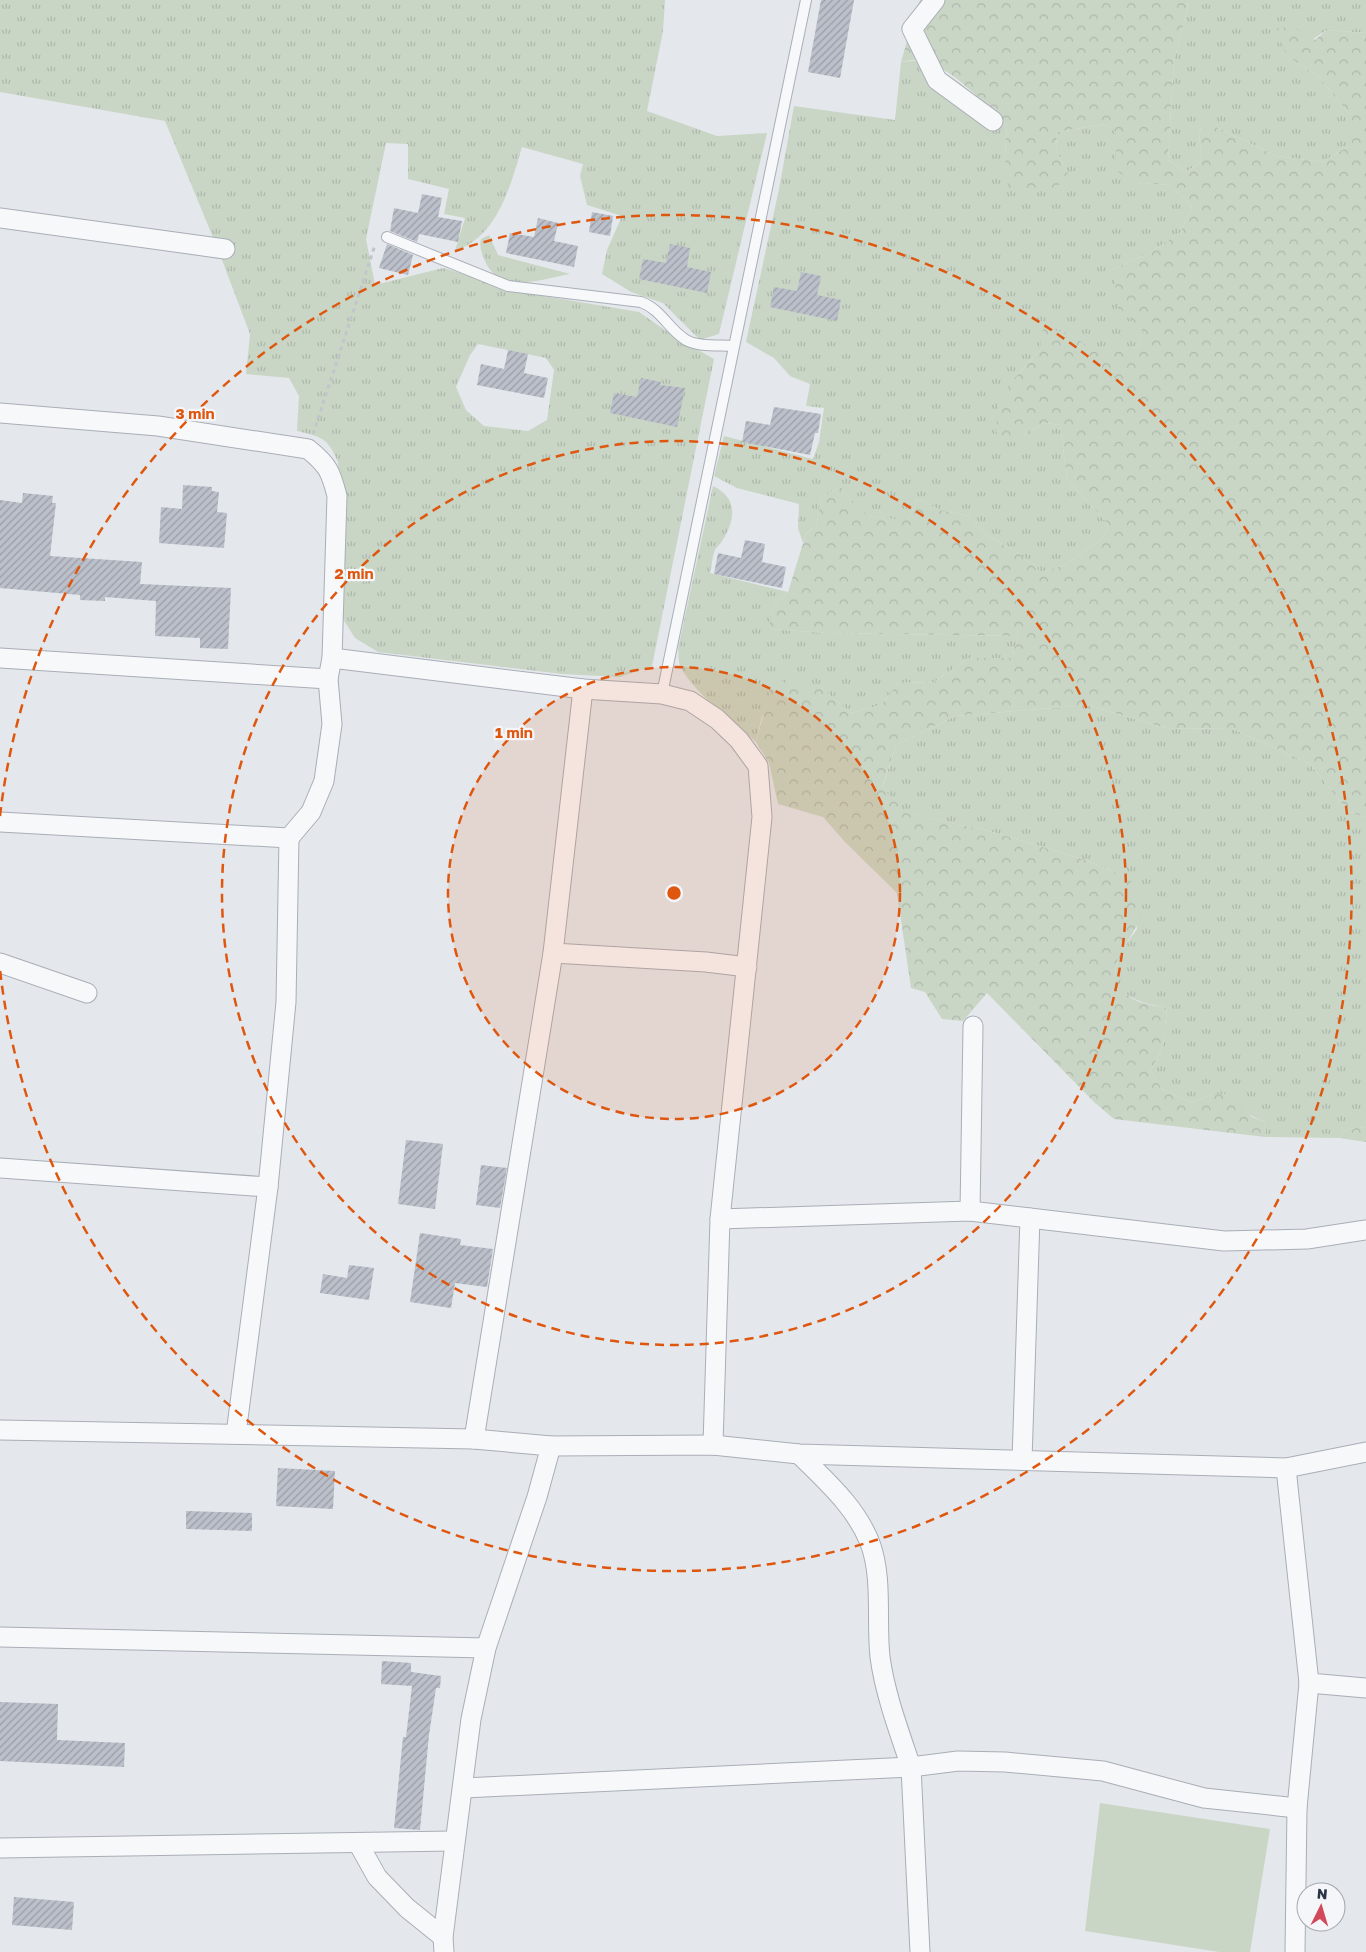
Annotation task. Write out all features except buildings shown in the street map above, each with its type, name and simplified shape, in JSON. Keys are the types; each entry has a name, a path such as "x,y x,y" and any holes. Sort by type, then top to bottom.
{"street":[{"path":"935,0 912,29 937,80 993,121"},
{"path":"0,218 225,249"},
{"path":"0,413 158,426 308,449 331,472 336,496 332,658 328,679 332,724 324,781 311,812 289,838 286,1002 268,1187 236,1434"},
{"path":"0,658 328,679"},
{"path":"332,658 583,689 662,694 690,701 717,719 739,740 758,766 762,818 720,1219 713,1445"},
{"path":"474,1440 553,953 583,689"},
{"path":"0,822 289,838"},
{"path":"553,953 706,962 747,967"},
{"path":"0,963 87,994"},
{"path":"970,1211 973,1026"},
{"path":"0,1168 268,1187"},
{"path":"720,1219 970,1211 1224,1241 1307,1239 1366,1230"},
{"path":"1022,1460 1030,1218"},
{"path":"0,1430 474,1440 550,1446 713,1445 799,1454 1286,1468 1366,1452"},
{"path":"443,1944 454,1841 464,1788 471,1719 486,1648 537,1497 550,1446"},
{"path":"799,1454 848,1504 870,1543 875,1570 880,1658 896,1721 911,1767 920,1952"},
{"path":"1286,1468 1309,1683 1297,1808 1295,1952"},
{"path":"0,1637 486,1648"},
{"path":"1309,1683 1366,1688"},
{"path":"464,1788 911,1767 958,1761 1005,1762 1103,1771 1204,1798 1297,1808"},
{"path":"0,1848 454,1841"},
{"path":"358,1843 378,1877 443,1944"}],"lane":[{"path":"662,694 806,0"},
{"path":"387,237 508,286 641,302 660,312 686,340 695,343 733,346"}],"path":[{"path":"308,449 372,253 378,239 387,237"}],"green space":[{"path":"0,0 665,0 663,31 647,111 717,136 767,133 719,334 700,340 663,303 631,292 602,274 607,250 622,216 587,205 580,176 583,164 522,147 507,194 492,222 470,244 455,251 465,218 444,214 449,189 408,179 408,144 386,143 366,239 375,285 443,268 538,295 639,312 672,335 714,359 652,666 620,677 562,674 378,652 355,638 343,619 338,462 327,443 313,435 297,431 299,396 289,378 246,374 250,334 219,252 165,121 0,92","holes":["478,344 546,358 554,370 547,420 528,431 484,426 466,410 456,387 470,355"]},
{"path":"920,0 1187,0 1188,7 1174,61 1168,160 1186,172 1202,161 1199,135 1201,127 1216,127 1276,156 1322,162 1349,146 1349,114 1319,77 1287,56 1275,29 1296,29 1315,40 1327,30 1366,33 1366,818 1348,811 1310,764 1231,728 1169,729 1088,705 955,716 896,745 882,787 906,813 993,832 1085,860 1129,878 1138,893 1141,902 1141,913 1133,933 1121,952 1116,972 1122,989 1132,998 1145,1004 1167,1008 1163,1046 1151,1071 1162,1089 1193,1103 1213,1094 1228,1094 1252,1117 1266,1122 1265,1137 1114,1119 1094,1102 987,993 963,1021 942,1019 925,992 911,988 897,893 845,842 823,817 778,804 769,763 756,742 770,690 786,678 821,688 851,713 881,705 898,683 934,682 969,658 1012,658 1018,636 827,633 769,629 772,607 788,592 806,534 817,525 821,497 841,487 863,511 876,517 908,519 918,499 940,510 969,516 988,536 1020,554 1041,572 1065,565 1102,539 1109,525 1067,479 1060,425 1045,423 1011,442 996,432 998,402 1012,381 1040,350 1043,328 1068,333 1097,352 1137,347 1144,333 1117,305 1114,269 1153,251 1181,232 1192,206 1170,185 1135,183 1115,170 1117,134 1106,124 1057,132 1056,150 1068,173 1053,192 1008,188 1005,157 1007,126 967,87 944,70 920,60 901,62"},
{"path":"1187,0 1366,0 1366,33 1327,30 1287,56 1319,77 1349,114 1349,146 1322,162 1276,156 1216,127 1201,127 1199,135 1202,161 1186,172 1168,160 1174,61 1188,7"},
{"path":"920,60 956,80 1007,126 1005,157 1068,173 1056,150 1057,132 1106,124 1117,134 1135,183 1170,185 1192,206 1181,232 1153,251 1114,269 1131,319 1144,333 1137,347 1097,353 1068,333 1040,350 1012,381 1024,435 1045,423 1060,425 1067,479 1109,525 1102,539 1065,565 1041,572 1020,554 988,536 969,516 940,510 918,499 908,519 876,517 869,515 857,506 841,487 821,497 817,525 806,534 803,543 798,528 799,504 737,488 714,476 724,436 813,459 819,442 824,408 806,406 810,384 790,376 774,358 746,342 779,189 794,106 895,120 901,62"},
{"path":"489,235 498,255 570,274 522,282 511,282 501,278 492,272 481,250 481,239"},
{"path":"713,486 721,491 731,503 732,517 727,533 714,552 710,573 788,592 772,607 770,629 827,633 1018,636 1012,659 969,658 934,682 898,683 881,705 851,713 821,688 762,716 756,742 716,707 687,678 679,661 678,649"},
{"path":"1088,705 1169,729 1231,728 1310,764 1348,811 1366,818 1366,1127 1347,1129 1339,1138 1265,1137 1266,1122 1213,1094 1193,1103 1162,1089 1151,1071 1163,1046 1167,1008 1136,1000 1121,989 1117,981 1116,971 1119,955 1137,929 1129,878 1085,860 993,832 905,813 882,788 896,745 955,716"},
{"path":"1366,1127 1366,1142 1339,1138 1347,1129"},
{"path":"1100,1803 1270,1829 1250,1952 1219,1952 1085,1931"}]}
